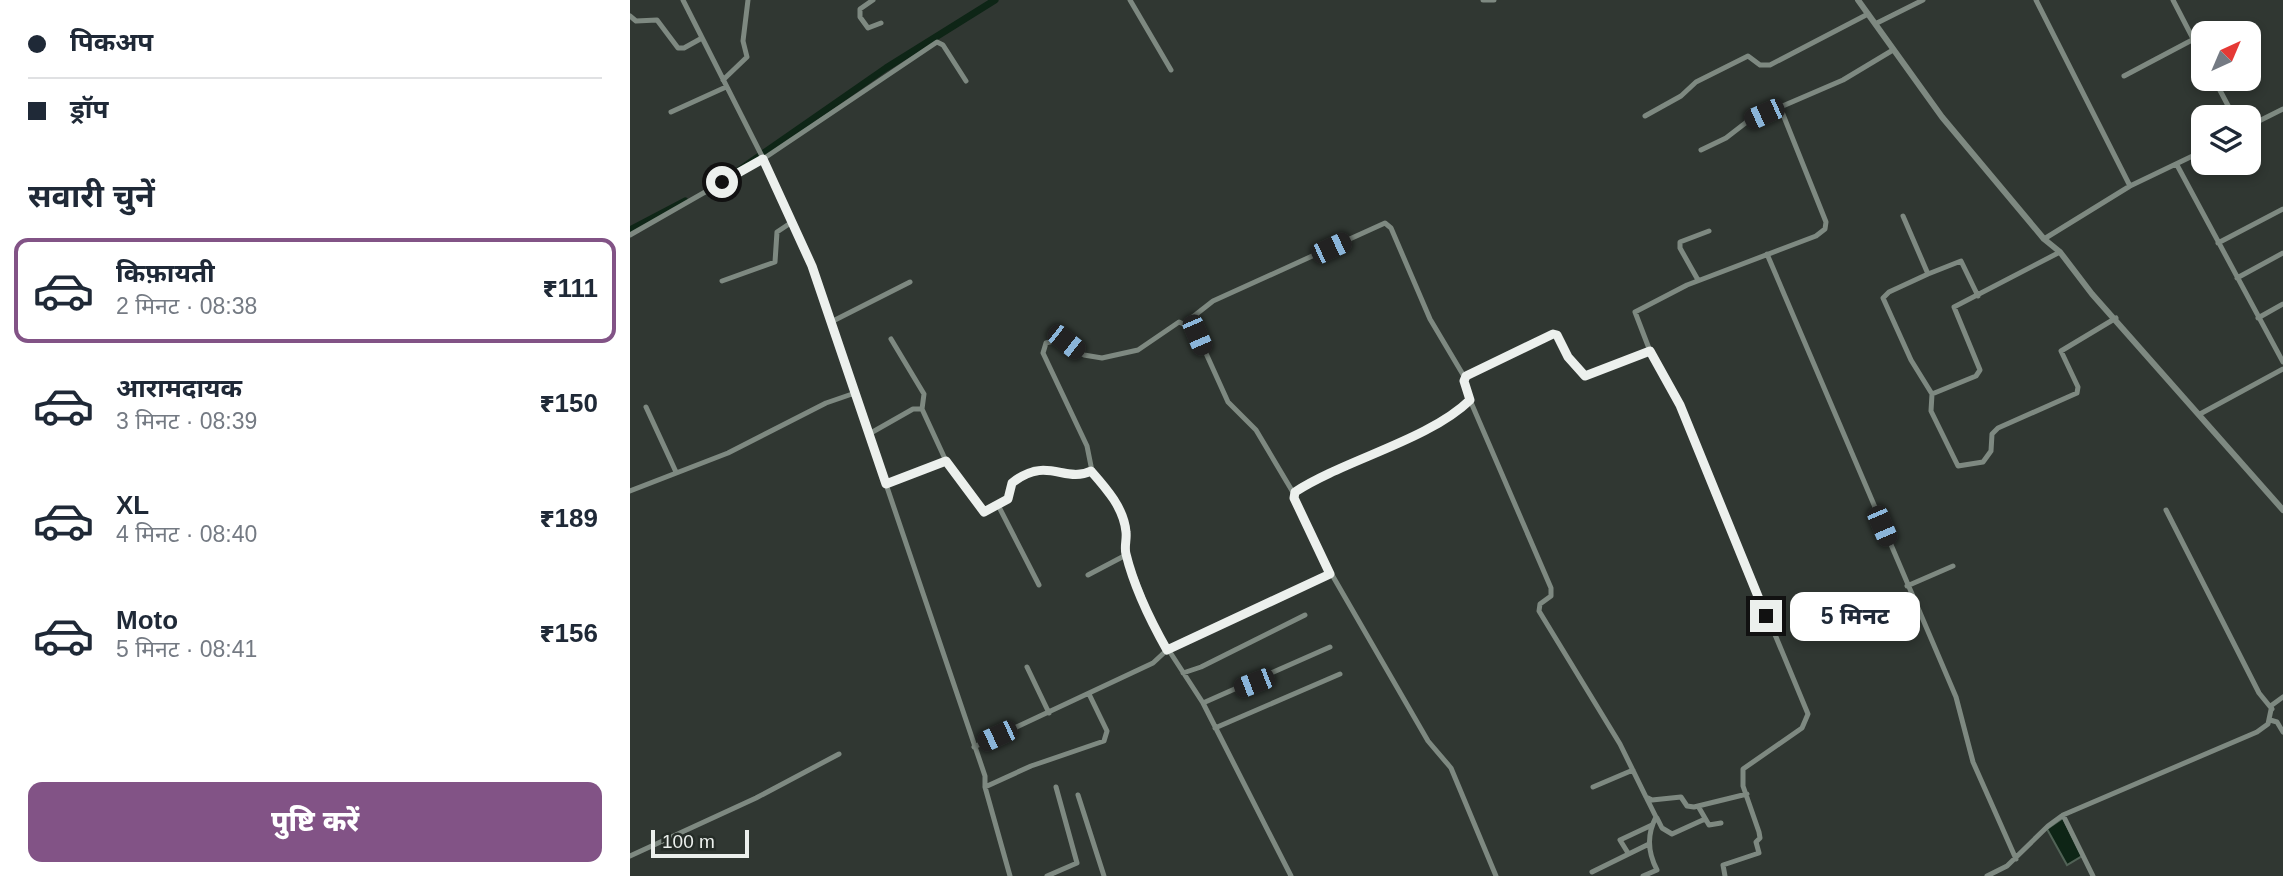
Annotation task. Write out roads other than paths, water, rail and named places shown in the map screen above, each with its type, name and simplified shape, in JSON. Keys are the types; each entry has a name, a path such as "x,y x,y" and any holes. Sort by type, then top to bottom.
{"street":[{"path":"682,0 762,156 812,266 985,776 985,786 1010,876"},
{"path":"723,80 747,57 743,41 748,0"},
{"path":"873,0 860,9 860,17 868,28 881,23"},
{"path":"1130,0 1171,70"},
{"path":"1483,0 1494,0"},
{"path":"1858,0 1942,117 2044,239 2060,252 2092,294 2200,414 2207,427 2283,510"},
{"path":"1877,23 1923,0"},
{"path":"2036,0 2130,186"},
{"path":"2173,0 2191,33"},
{"path":"1645,116 1681,96 1696,82 1748,56 1760,65 1770,65 1868,14"},
{"path":"630,16 636,20 657,20 678,48 702,38"},
{"path":"2124,76 2191,41"},
{"path":"630,235 762,156 937,42 943,45 966,81"},
{"path":"1700,150 1726,138 1748,121 1843,80 1893,50"},
{"path":"671,112 726,87"},
{"path":"1725,876 1723,865 1759,853 1756,842 1760,838 1759,832 1743,786 1743,769 1802,729 1807,719 1807,709 1680,405 1650,351 1635,315 1636,310 1698,280 1821,234 1826,222 1780,107"},
{"path":"2261,120 2283,109"},
{"path":"2044,239 2130,186 2191,157"},
{"path":"2177,165 2283,362"},
{"path":"2218,243 2283,209"},
{"path":"1903,216 1928,274"},
{"path":"722,281 775,261 777,233 792,222"},
{"path":"1291,876 1203,703 1167,650 1150,619 1126,555 1124,522 1112,497 1091,471 1087,446 1043,354 1046,343 1060,339 1084,355 1102,358 1138,350 1174,324 1185,323 1213,302 1385,223 1391,228 1437,332 1465,378 1470,400 1551,588 1551,596 1540,604 1539,611 1633,770 1662,828 1672,834 1705,819"},
{"path":"1698,280 1680,248 1680,242 1709,231"},
{"path":"1932,394 1979,374 1979,366 1954,307 2060,252"},
{"path":"2237,278 2283,253"},
{"path":"1766,254 1956,697 1973,762 2016,859"},
{"path":"1978,296 1961,261 1889,292 1883,298 1911,360 1932,394 1931,411 1958,466 1983,462 1991,451 1994,431 2077,393 2078,387 2061,351 2116,318"},
{"path":"831,322 910,282"},
{"path":"2258,318 2283,304"},
{"path":"1185,323 1195,329 1228,402 1256,430 1294,494 1331,573 1428,741 1451,768 1496,876"},
{"path":"1465,378 1547,335 1557,335 1568,357 1585,376 1650,351"},
{"path":"891,339 924,394 922,409 946,461 984,512 1009,498 1012,483 1034,469 1085,473 1091,471"},
{"path":"2200,414 2283,369"},
{"path":"630,491 728,453 826,403 855,393"},
{"path":"1294,494 1426,428 1470,400"},
{"path":"646,407 676,472"},
{"path":"869,435 913,409 922,409"},
{"path":"886,484 946,461"},
{"path":"998,505 1040,585"},
{"path":"2165,510 2259,693 2272,709"},
{"path":"1088,575 1126,555"},
{"path":"1907,586 1953,566"},
{"path":"974,747 1153,663 1167,650 1331,573"},
{"path":"1183,673 1201,667 1305,615"},
{"path":"1203,703 1330,648"},
{"path":"1027,667 1049,713"},
{"path":"1215,728 1339,674"},
{"path":"985,786 1042,761 1104,741 1107,732 1089,694"},
{"path":"1990,875 2016,859 2048,826 2063,815 2264,728 2270,720 2272,709 2283,697"},
{"path":"2270,720 2277,722 2283,732"},
{"path":"630,856 756,798 839,754"},
{"path":"1593,787 1633,770"},
{"path":"1047,876 1077,863 1056,787"},
{"path":"1647,799 1681,797 1687,806 1698,806 1747,794"},
{"path":"1078,795 1104,876"},
{"path":"1698,806 1709,825 1721,823"},
{"path":"2063,815 2093,876"},
{"path":"1643,876 1657,870 1648,855 1652,825 1656,817"},
{"path":"1628,853 1620,840 1652,825"},
{"path":"1592,872 1649,844"}],"waterway":[{"path":"735,173 886,68 995,0"},
{"path":"630,230 685,201"}]}
